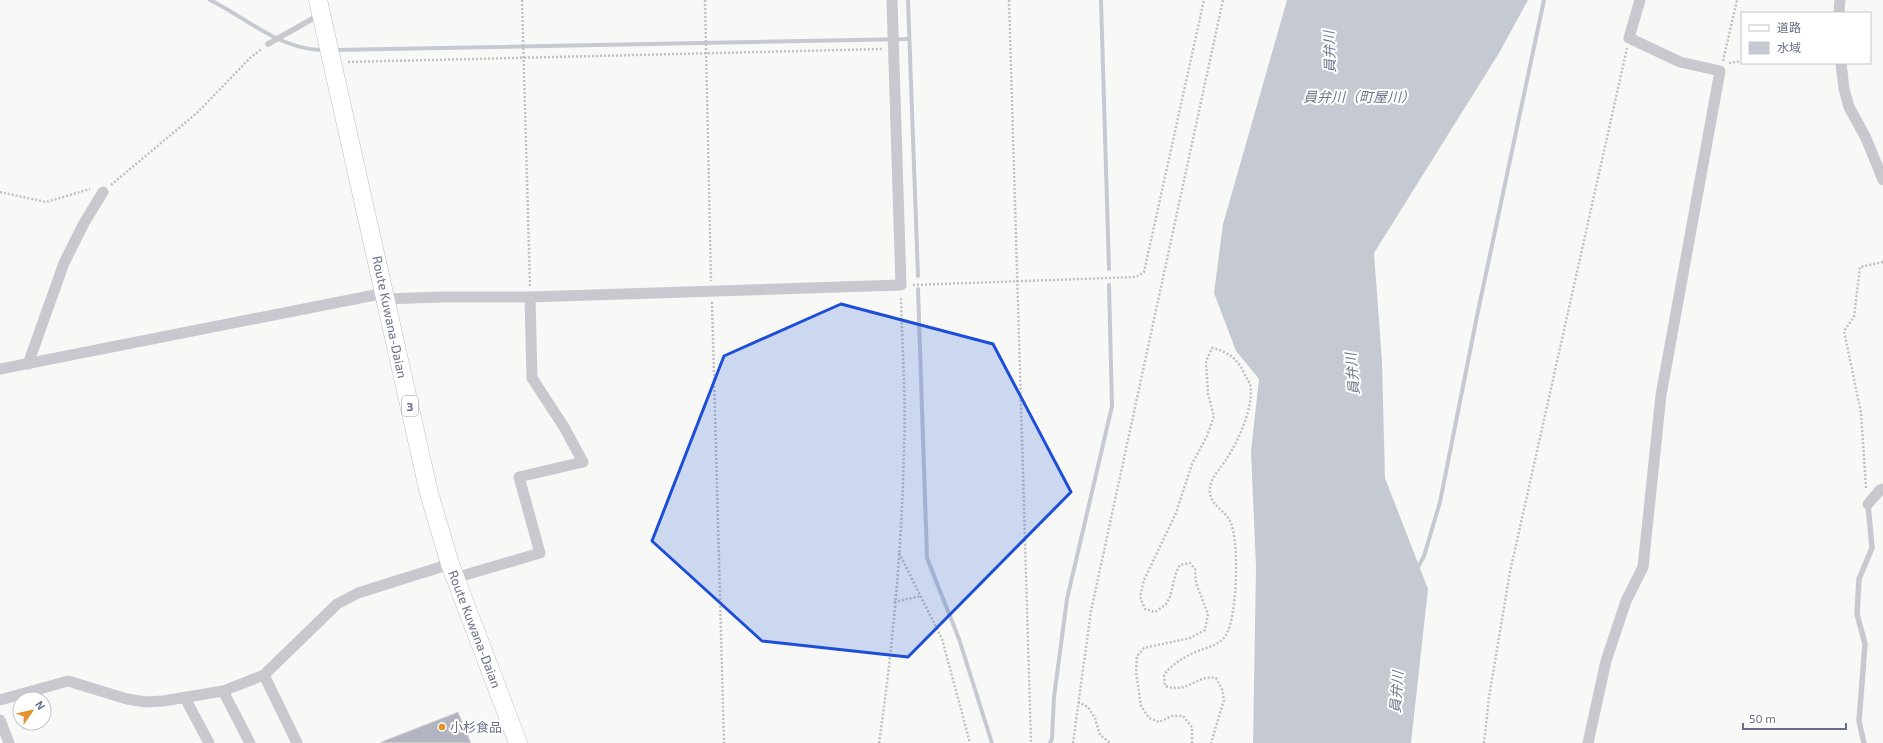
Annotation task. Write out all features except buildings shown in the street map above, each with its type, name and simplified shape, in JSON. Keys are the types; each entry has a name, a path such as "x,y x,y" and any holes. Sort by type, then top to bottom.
{"main road":[{"name":"Route Kuwana-Daian","path":"317,4 333,61 429,493 453,571 518,743"}],"street":[{"path":"0,369 386,296 530,297 901,285 892,0"},
{"path":"1588,743 1606,661 1626,601 1643,567 1661,395 1720,71 1680,62 1629,38 1640,0"},
{"path":"1839,12 1840,0"},
{"path":"1841,64 1844,90 1849,107 1866,138 1883,180"},
{"path":"28,364 64,263 84,223 103,192"},
{"path":"0,700 68,681 127,699 146,702 185,698 223,691 264,675 337,604 358,592 540,553 519,477 583,462 564,427 532,378 530,297"},
{"path":"1868,504 1880,490 1883,489"},
{"path":"264,675 297,743"},
{"path":"223,691 250,743"},
{"path":"185,698 209,743"},
{"path":"0,720 9,743"}],"lane":[{"path":"268,44 282,35 317,4"},
{"path":"1864,743 1859,721 1865,644 1857,614 1858,579 1872,548 1868,504"}],"path":[{"path":"522,0 530,297"},
{"path":"705,0 711,292 724,743"},
{"path":"1009,0 1031,743"},
{"path":"878,743 884,704 899,553 904,446 901,285 1136,277 1144,272 1204,0"},
{"path":"1073,743 1091,611 1163,282 1222,0"},
{"path":"1737,0 1722,64 1741,61"},
{"path":"1484,743 1489,697 1510,572 1629,38"},
{"path":"0,192 46,202 93,188 103,192 198,112 251,57 268,44"},
{"path":"333,61 894,48"},
{"path":"1868,504 1861,413 1844,331 1854,318 1860,267 1883,262"},
{"path":"1192,743 1192,727 1183,716 1172,716 1159,722 1149,718 1141,706 1136,672 1137,656 1144,648 1190,638 1205,630 1208,614 1196,583 1196,569 1190,563 1180,564 1174,574 1172,590 1165,605 1155,612 1145,609 1140,597 1144,580 1176,513 1192,464 1207,436 1214,416 1208,394 1206,360 1212,348 1224,351 1241,366 1250,385 1250,403 1243,426 1228,458 1212,479 1210,493 1214,503 1223,510 1231,522 1236,545 1236,585 1231,623 1226,636 1214,646 1184,657 1171,666 1164,675 1165,686 1174,689 1186,688 1208,677 1216,678 1222,689 1224,700 1211,743"},
{"path":"899,553 942,639 970,743"},
{"path":"894,602 921,596"},
{"path":"1078,702 1088,706 1095,718 1100,735 1110,743"}],"highlighted area":[{"path":"841,304 993,344 1071,492 908,657 762,641 652,541 724,356"}],"water":[{"name":"員弁川（町屋川）","path":"1287,0 1528,0 1499,53 1374,253 1382,361 1385,478 1428,589 1411,743 1253,743 1256,567 1251,451 1259,379 1236,351 1214,293 1223,224"}],"waterway":[{"path":"210,0 279,39 309,49 325,50"},
{"path":"908,0 918,276"},
{"path":"1101,0 1109,269"},
{"path":"1417,569 1424,556 1440,502 1477,316 1544,0"},
{"path":"334,50 909,39"},
{"path":"1050,743 1052,739 1054,697 1067,599 1112,406 1109,285"},
{"path":"918,289 927,558 959,639 992,743"}],"place":[{"name":"小杉食品","path":"442,727"}],"water label":[{"name":"員弁川","path":"1329,52"},
{"name":"員弁川","path":"1352,374"},
{"name":"員弁川","path":"1396,692"}]}
